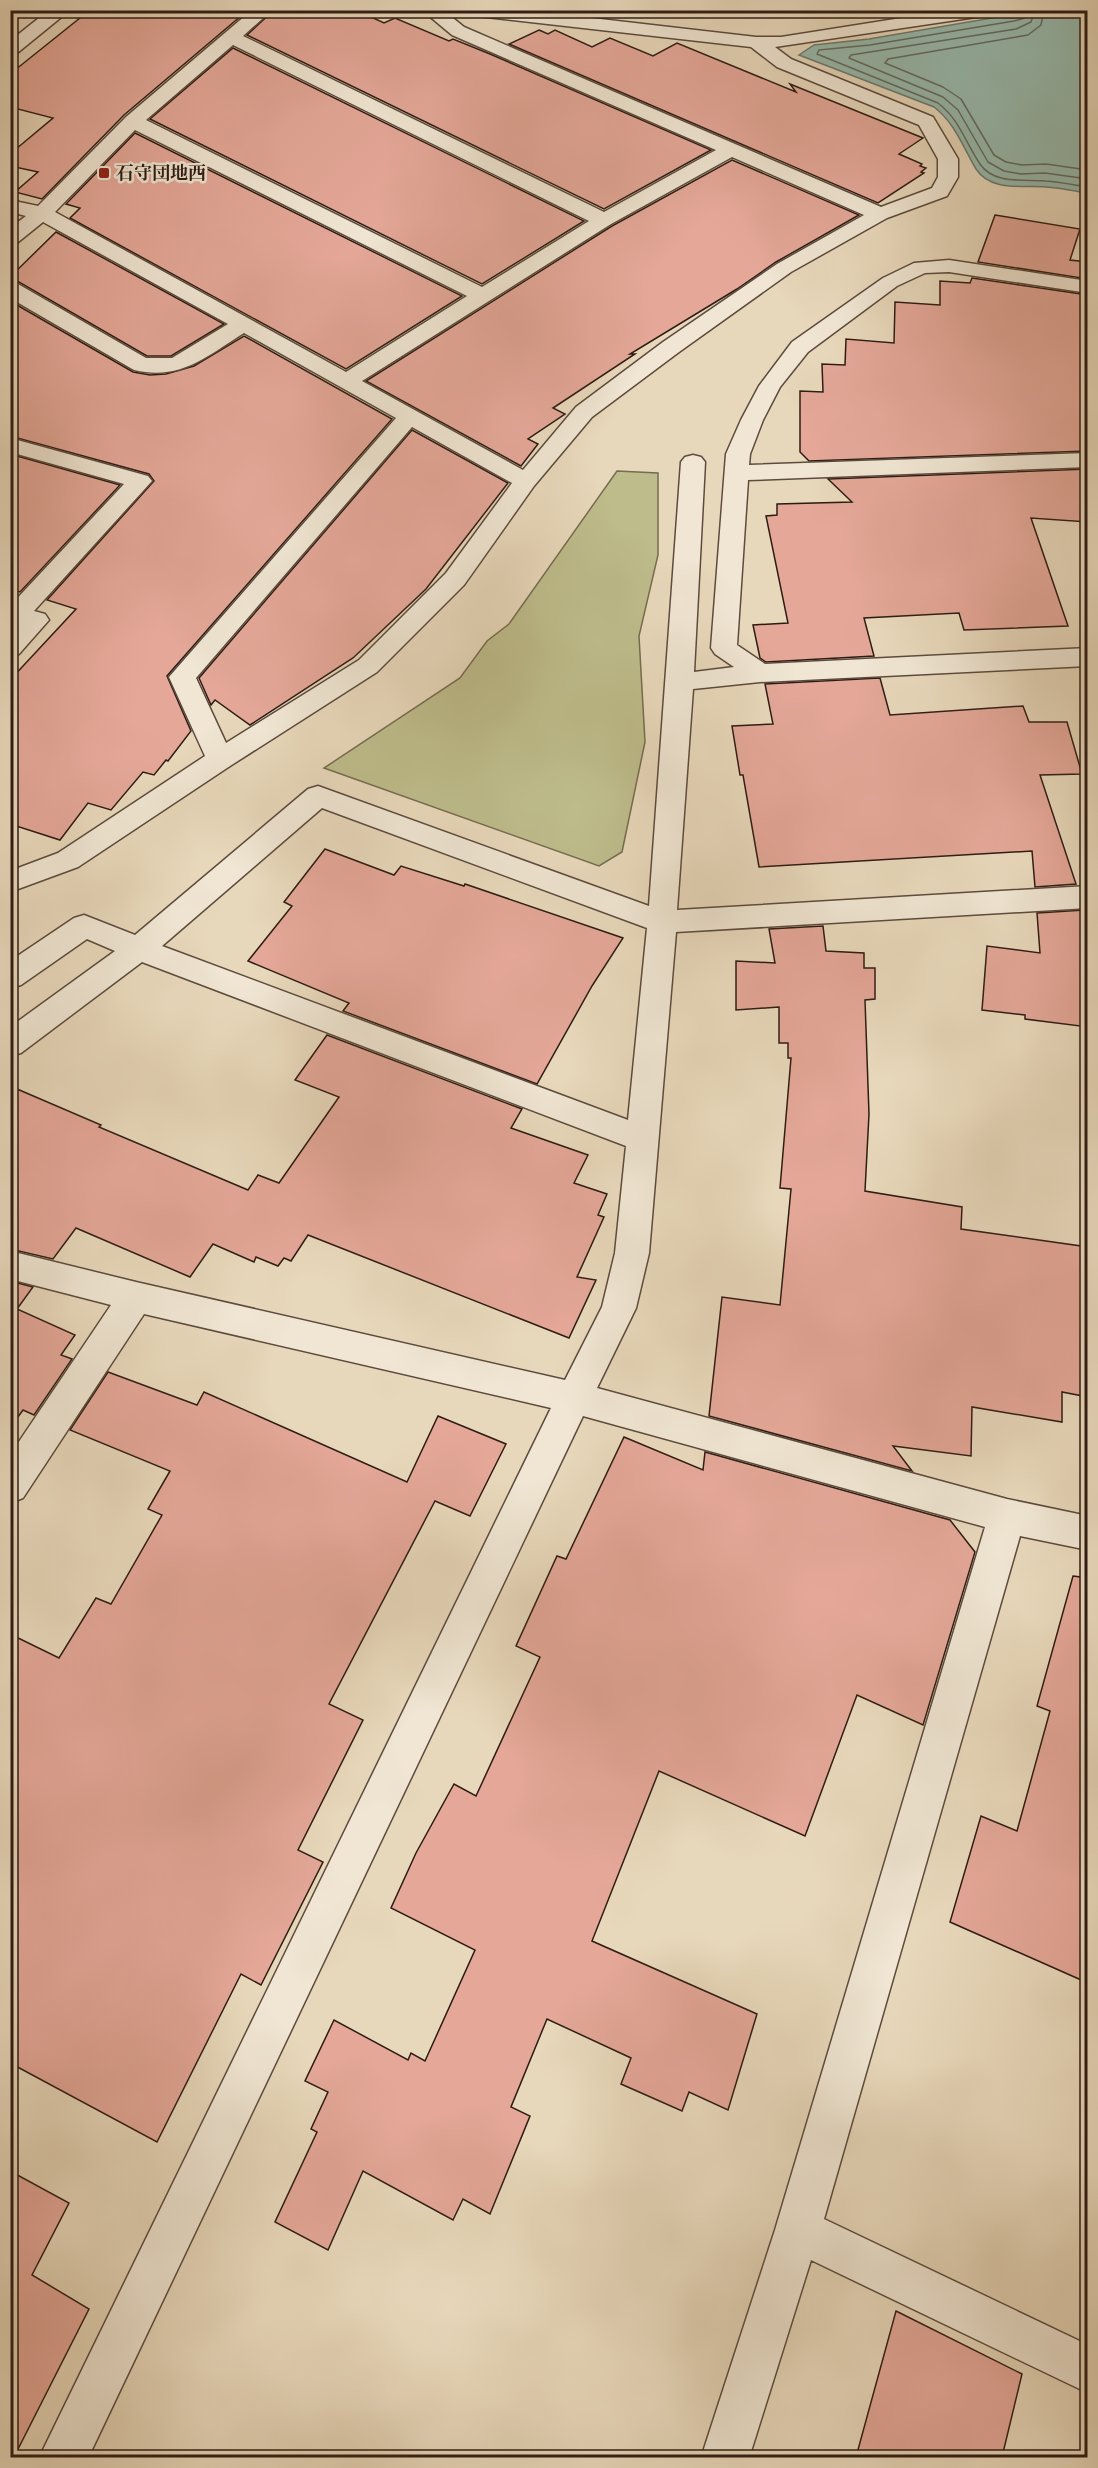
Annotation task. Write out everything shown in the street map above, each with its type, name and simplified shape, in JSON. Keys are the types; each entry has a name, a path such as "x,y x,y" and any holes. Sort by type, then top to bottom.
{"street":[{"path":"10,50 61,10"},
{"path":"10,239 42,213 133,122 263,10"},
{"path":"431,10 458,31 880,214"},
{"path":"469,10 516,13 756,42 803,41 990,10"},
{"path":"230,37 604,220"},
{"path":"10,882 68,860 220,759 368,666 454,579 526,482 584,412 671,347 784,268 880,214 940,192 948,177 948,159 926,121 784,63 756,42"},
{"path":"133,122 483,296"},
{"path":"347,381 604,220 730,150"},
{"path":"10,206 42,213 526,482"},
{"path":"759,672 724,648 738,454 752,420 770,386 800,347 890,282 921,267 933,265 998,272 1088,286"},
{"path":"10,290 142,365 177,365 242,325"},
{"path":"220,759 182,677 409,417"},
{"path":"10,445 140,481 14,613 36,620 10,648"},
{"path":"737,473 1088,460"},
{"path":"63,2457 573,1398 620,1308 632,1253 644,1139 680,682 693,462"},
{"path":"680,682 759,672 1088,657"},
{"path":"10,1044 139,949 318,796 662,922 1088,897"},
{"path":"10,977 84,926 139,949 644,1139"},
{"path":"10,1265 136,1297 573,1398 1007,1516 1088,1533"},
{"path":"10,1486 136,1297"},
{"path":"725,2457 798,2230 1007,1516"},
{"path":"798,2230 1088,2370"}],"shaded area":[{"path":"617,471 658,473 658,555 639,636 645,742 622,852 599,866 324,768 460,678 487,641 509,624"}],"water":[{"path":"1032,11 1087,11 1087,193 1051,187 1008,186 990,181 976,169 948,120 934,107 799,55 814,45 869,39"}],"building":[{"path":"90,10 248,10 124,115 42,199 15,192 38,172 10,166 10,154 53,118 10,107 10,74"},
{"path":"274,10 356,10 384,23 395,18 449,41 453,39 490,54 711,150 604,209 247,35"},
{"path":"539,30 548,34 555,30 592,47 610,38 653,56 677,43 796,92 790,84 923,138 899,154 926,168 921,172 924,173 878,203 509,44"},
{"path":"233,48 584,221 482,284 150,119"},
{"path":"135,133 462,296 346,369 70,218 80,208 66,204"},
{"path":"732,160 859,215 776,262 737,289 630,354 635,354 553,408 565,414 528,439 538,444 521,466 366,381 612,226"},
{"path":"995,215 1080,229 1070,260 1088,262 1088,279 978,262"},
{"path":"56,232 224,324 171,356 147,356 19,282 10,281 10,277"},
{"path":"972,278 1088,295 1088,451 809,461 800,452 800,391 823,392 822,364 845,365 846,339 894,343 895,302 940,305 940,281 970,283"},
{"path":"10,301 133,372 150,375 166,374 194,366 244,336 392,419 167,676 191,731 168,761 166,760 154,775 143,772 111,810 88,803 60,840 10,824 10,680 76,609 47,600 154,481 149,474 10,436"},
{"path":"412,430 508,483 426,589 353,658 250,725 215,700 211,705 199,678"},
{"path":"10,454 120,485 20,592 10,589"},
{"path":"1088,469 1088,522 1031,518 1068,626 964,630 959,613 864,618 874,656 766,662 760,658 753,625 788,623 766,516 777,515 777,504 852,502 828,479"},
{"path":"880,678 890,715 1023,706 1029,722 1067,722 1082,774 1040,775 1076,884 1035,887 1032,851 759,867 732,726 773,724 765,684"},
{"path":"325,849 394,875 401,866 464,886 465,884 623,938 592,986 537,1084 343,1011 349,1003 248,961 292,906 284,902"},
{"path":"1085,910 1088,919 1088,1027 1025,1019 1025,1015 982,1010 987,946 1040,953 1037,913"},
{"path":"823,926 826,951 864,953 864,968 875,968 875,999 865,1000 869,1114 865,1191 962,1207 961,1229 1088,1247 1088,1397 1062,1392 1062,1422 972,1407 971,1456 893,1446 912,1471 709,1416 722,1297 780,1305 791,1189 780,1188 791,1058 788,1058 788,1043 779,1043 779,1007 736,1010 736,961 775,963 769,929"},
{"path":"327,1035 522,1109 511,1128 588,1155 574,1183 607,1194 598,1215 604,1217 577,1277 596,1280 569,1338 308,1235 291,1261 284,1258 278,1266 256,1257 254,1262 213,1244 190,1277 76,1228 53,1259 10,1249 10,1086 101,1125 99,1127 248,1190 258,1175 279,1183 339,1097 295,1080"},
{"path":"10,1281 33,1287 17,1309 75,1335 61,1355 72,1359 34,1415 23,1410 10,1428"},
{"path":"108,1372 197,1405 204,1392 407,1482 438,1416 506,1444 470,1516 435,1501 329,1704 363,1720 298,1850 323,1862 261,1985 241,1974 157,2142 10,2063 10,1634 59,1658 96,1598 111,1604 162,1515 148,1509 170,1471 70,1430"},
{"path":"624,1437 703,1470 705,1452 950,1520 975,1552 923,1725 857,1695 805,1836 659,1771 592,1941 757,2014 728,2110 689,2092 682,2111 621,2084 631,2058 547,2019 511,2107 530,2116 490,2214 463,2199 453,2220 363,2171 328,2250 275,2222 317,2132 311,2129 328,2092 305,2081 334,2020 408,2060 411,2053 425,2061 475,1950 391,1908 416,1853 454,1784 476,1796 540,1657 516,1646 557,1556 566,1559"},
{"path":"1073,1576 1088,1578 1088,1983 950,1922 981,1816 1017,1831 1050,1711 1037,1706"},
{"path":"10,2171 69,2203 32,2275 89,2309 14,2457 10,2457"},
{"path":"896,2311 1022,2374 1002,2457 856,2457"}],"place":[{"name":"石守団地西","path":"104,173"}]}
